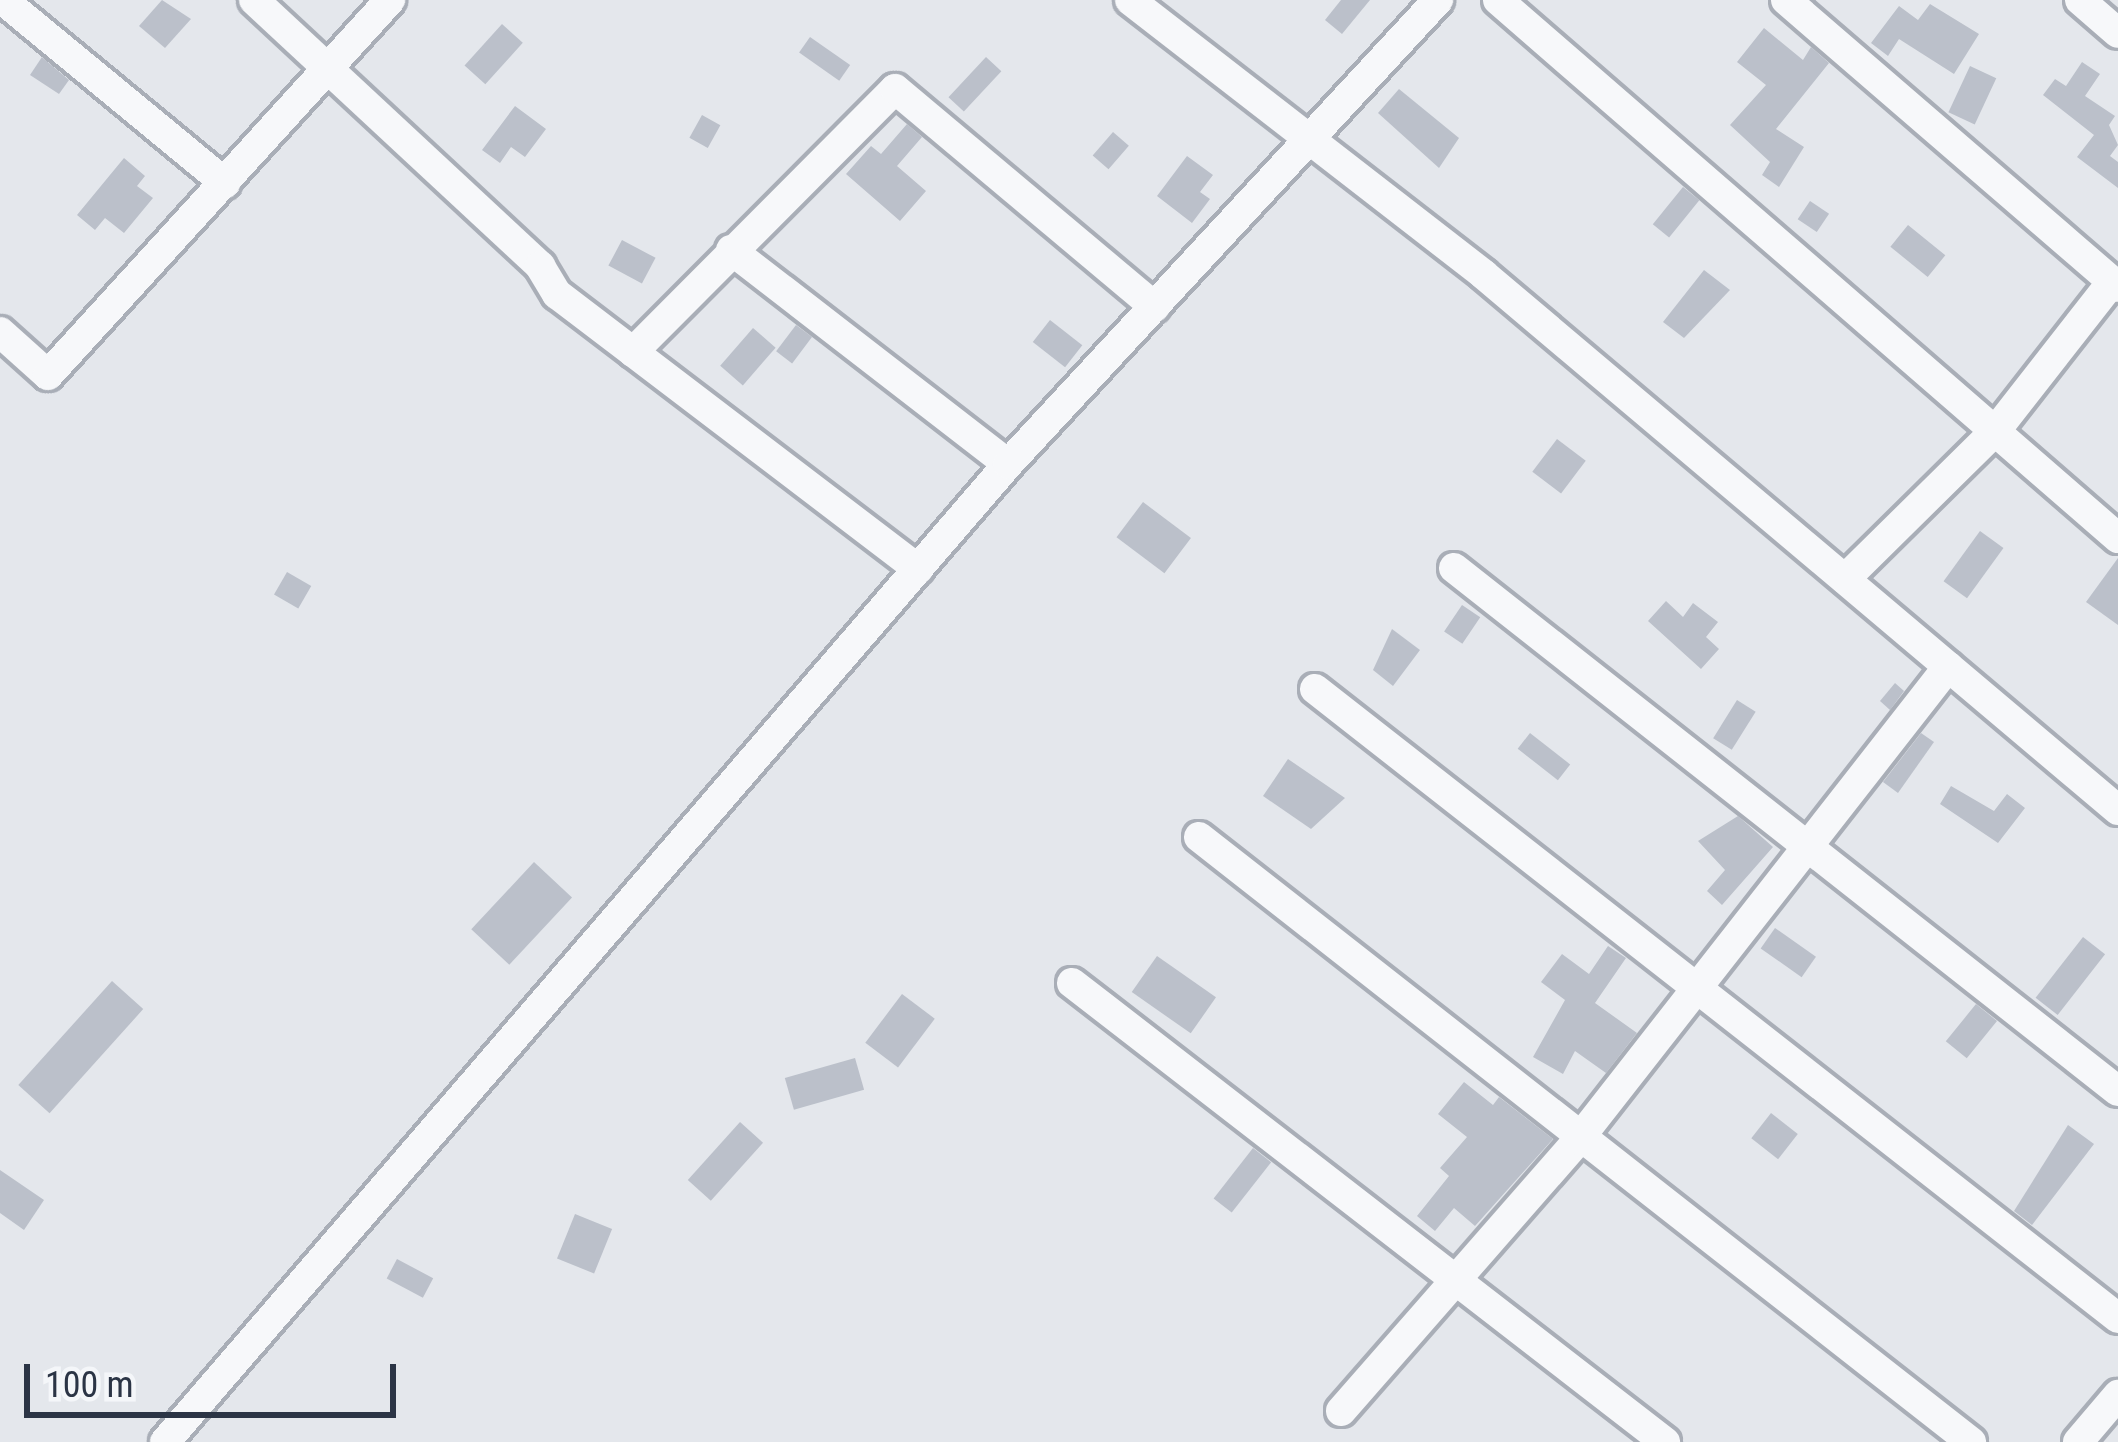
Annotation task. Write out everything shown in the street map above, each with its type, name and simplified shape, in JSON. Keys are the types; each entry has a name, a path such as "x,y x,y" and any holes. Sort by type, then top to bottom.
{"street":[{"path":"3,0 225,183"},
{"path":"254,0 540,266 557,294 918,569"},
{"path":"0,332 48,375 389,0"},
{"path":"1130,0 1313,135 2118,810"},
{"path":"165,1442 1009,464 1438,0"},
{"path":"1498,0 2118,538"},
{"path":"1786,0 2115,285 1997,429 1845,579"},
{"path":"2080,0 2118,33"},
{"path":"633,352 895,89 1155,307"},
{"path":"731,250 1009,464"},
{"path":"1454,568 2118,1091"},
{"path":"1341,1411 1578,1140 1948,667"},
{"path":"1315,689 2118,1318"},
{"path":"1198,837 1578,1140 1971,1442"},
{"path":"1072,983 1665,1442"},
{"path":"2078,1442 2118,1396"}],"building":[{"path":"162,0 191,19 165,48 139,26"},
{"path":"1341,0 1370,0 1342,34 1325,20"},
{"path":"1930,4 1979,34 1954,74 1899,39 1888,56 1871,43 1899,6 1918,20"},
{"path":"502,24 523,43 485,84 465,66"},
{"path":"1764,28 1803,60 1811,47 1829,63 1776,129 1804,147 1779,187 1762,175 1770,162 1730,125 1766,85 1737,62"},
{"path":"810,37 850,65 839,81 799,53"},
{"path":"42,57 69,80 59,94 30,75"},
{"path":"986,57 1001,71 964,112 948,97"},
{"path":"2082,62 2100,74 2085,96 2115,116 2109,125 2118,145 2110,156 2118,162 2118,188 2077,157 2094,135 2043,95 2055,79 2066,86"},
{"path":"1970,66 1996,78 1975,124 1948,112"},
{"path":"1399,89 1459,138 1439,168 1378,113"},
{"path":"515,106 546,129 525,157 511,147 500,163 482,150"},
{"path":"702,115 720,125 708,148 689,138"},
{"path":"907,124 922,137 897,166 926,191 900,221 846,174 871,146 881,154"},
{"path":"1113,132 1129,146 1109,169 1093,155"},
{"path":"1187,156 1213,175 1200,192 1210,199 1192,223 1157,196"},
{"path":"124,158 145,176 137,186 153,198 124,233 105,218 95,230 77,215"},
{"path":"1683,187 1699,200 1669,238 1653,224"},
{"path":"1810,201 1829,214 1817,232 1798,219"},
{"path":"1908,225 1945,255 1928,277 1890,247"},
{"path":"622,240 656,258 642,283 608,266"},
{"path":"1704,270 1730,290 1684,338 1663,322"},
{"path":"1050,320 1082,345 1065,367 1033,342"},
{"path":"796,325 812,337 792,363 776,351"},
{"path":"753,328 776,348 743,385 720,366"},
{"path":"1557,439 1586,461 1561,493 1532,472"},
{"path":"1143,502 1191,538 1164,573 1117,537"},
{"path":"1980,531 2003,548 1967,598 1944,581"},
{"path":"2118,558 2118,625 2086,602"},
{"path":"287,572 311,586 298,609 274,595"},
{"path":"1666,601 1683,617 1693,603 1718,622 1706,637 1719,649 1701,669 1648,621"},
{"path":"1462,605 1480,617 1462,644 1444,632"},
{"path":"1392,629 1420,650 1393,686 1373,670"},
{"path":"1895,683 1904,691 1890,710 1880,701"},
{"path":"1737,700 1756,712 1732,750 1713,738"},
{"path":"1530,733 1570,764 1558,780 1518,749"},
{"path":"1921,733 1934,742 1898,793 1883,782"},
{"path":"1288,759 1345,798 1311,829 1263,796"},
{"path":"1951,786 1994,811 2007,794 2025,808 1998,843 1940,804"},
{"path":"1738,816 1773,847 1722,905 1707,891 1725,870 1698,841"},
{"path":"534,862 572,897 509,965 471,929"},
{"path":"1775,928 1816,957 1802,977 1761,948"},
{"path":"2083,937 2105,954 2058,1015 2036,998"},
{"path":"1608,946 1626,958 1595,1003 1637,1033 1606,1073 1575,1051 1563,1074 1533,1057 1565,1000 1541,982 1562,954 1589,974"},
{"path":"1157,956 1216,997 1191,1033 1132,992"},
{"path":"112,981 143,1009 50,1113 18,1085"},
{"path":"902,994 935,1019 898,1067 865,1043"},
{"path":"1976,1004 1997,1021 1967,1058 1946,1041"},
{"path":"855,1058 864,1090 794,1110 785,1078"},
{"path":"1464,1082 1493,1105 1499,1097 1553,1139 1475,1226 1454,1208 1435,1231 1417,1216 1449,1176 1440,1168 1467,1137 1438,1114"},
{"path":"1771,1113 1798,1134 1778,1159 1751,1138"},
{"path":"740,1122 763,1143 711,1201 688,1180"},
{"path":"2068,1125 2094,1144 2032,1225 2014,1211"},
{"path":"1253,1148 1271,1162 1232,1213 1214,1198"},
{"path":"0,1170 44,1200 24,1230 0,1213"},
{"path":"575,1214 612,1229 594,1273 557,1259"},
{"path":"397,1259 433,1278 423,1298 387,1278"}]}
